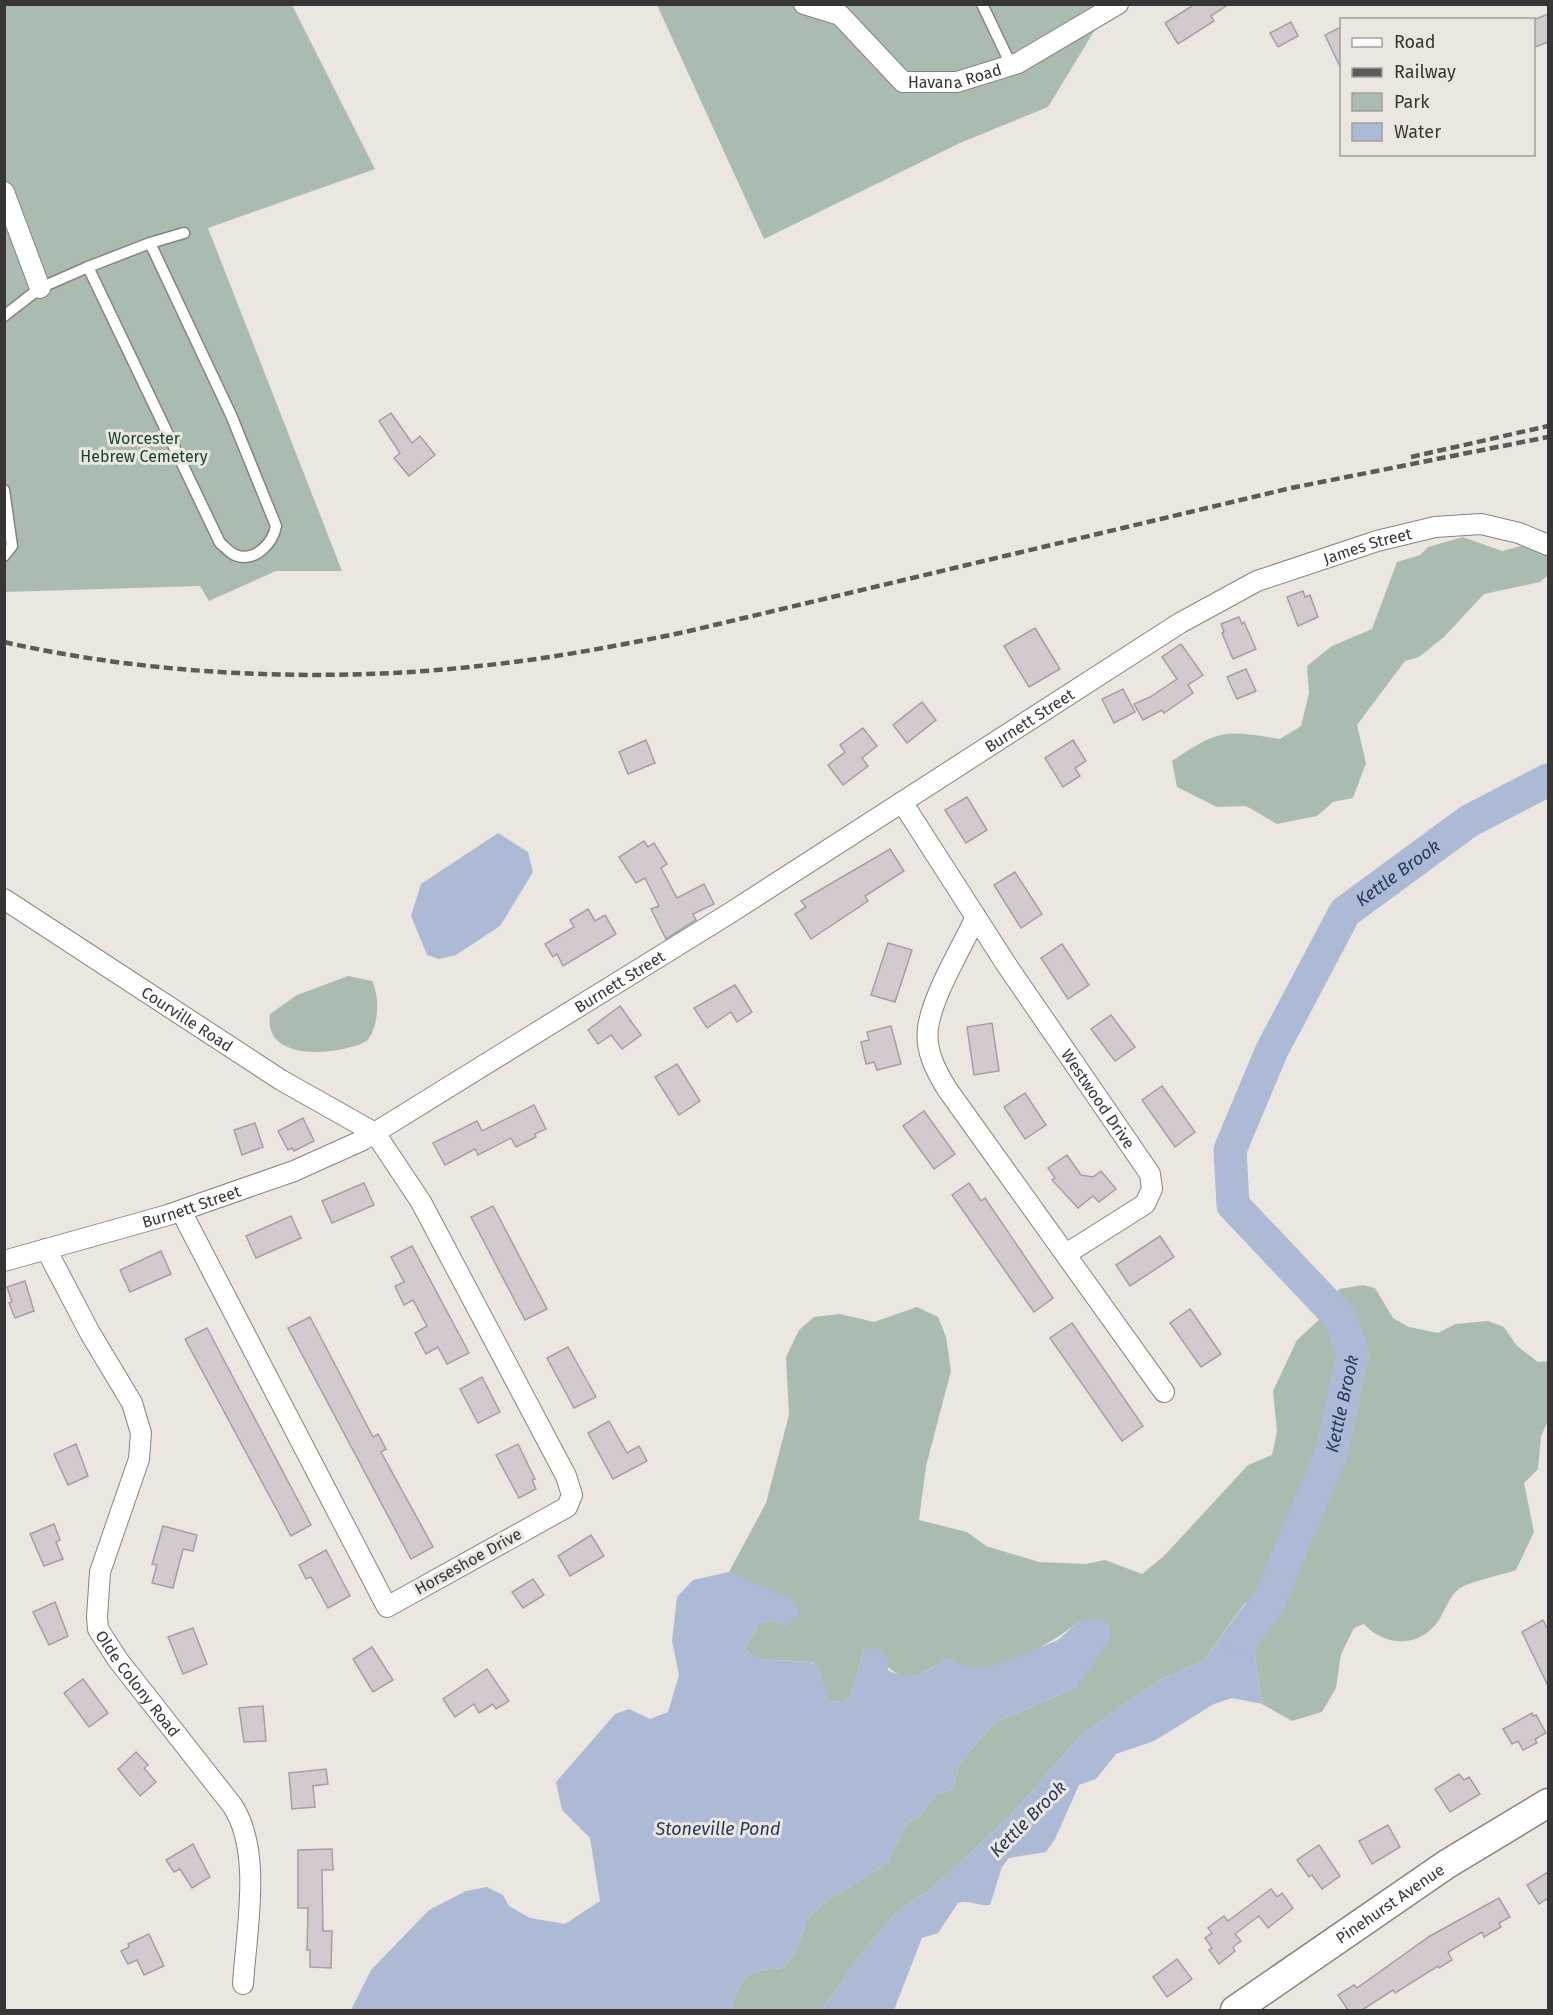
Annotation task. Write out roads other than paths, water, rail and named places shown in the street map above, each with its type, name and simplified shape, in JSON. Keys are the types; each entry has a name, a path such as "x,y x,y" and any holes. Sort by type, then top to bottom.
{"main road":[{"name":"Pinehurst Avenue","path":"1234,2010 1438,1870 1548,1803"}],"street":[{"name":"Havana Road","path":"804,4 840,15 903,82 957,82 1011,65 1118,4"},
{"path":"4,192 39,288"},
{"name":"James Street","path":"1194,615 1244,587 1270,576 1377,541 1435,527 1481,524 1519,533 1548,544"},
{"name":"Burnett Street","path":"4,1261 181,1211 322,1160 375,1133 730,913 1194,615"},
{"name":"Westwood Drive","path":"902,802 976,917 1150,1174 1152,1189 1145,1204 1066,1254"},
{"name":"Courville Road","path":"4,899 281,1080 375,1133"},
{"path":"976,917 932,1010 928,1028 929,1051 947,1089 1164,1392"},
{"name":"Horseshoe Drive","path":"181,1211 387,1607 563,1510 570,1503 572,1494 566,1476 420,1202 375,1133"},
{"name":"Olde Colony Road","path":"46,1249 90,1333 132,1403 141,1433 139,1459 100,1572 98,1629 118,1660 232,1806 240,1820 247,1843 250,1875 243,1984"}],"lane":[{"path":"982,4 1011,65"},
{"path":"4,316 39,288 150,243 184,233"},
{"path":"88,267 220,543 235,555 252,556 266,547 274,537 276,526 231,415 150,243"},
{"path":"4,490 12,546 4,556"}],"water":[{"path":"498,833 528,852 533,872 500,926 456,955 439,959 427,955 411,916 421,884"},
{"name":"Stoneville Pond","path":"729,1572 793,1600 800,1613 787,1625 769,1620 758,1624 745,1649 758,1659 811,1662 820,1670 830,1701 843,1702 851,1695 864,1649 874,1646 888,1657 888,1670 912,1676 948,1658 969,1668 992,1667 1058,1640 1078,1622 1095,1617 1109,1623 1110,1639 1077,1687 994,1723 959,1764 953,1789 937,1794 919,1817 907,1823 888,1863 823,1903 806,1921 798,1947 783,1968 752,1973 743,1982 730,2010 351,2010 371,1970 429,1910 466,1891 487,1887 503,1895 509,1906 530,1918 565,1924 600,1901 590,1838 562,1810 556,1782 615,1714 629,1709 650,1719 668,1712 679,1675 672,1641 677,1597 693,1580"},
{"path":"1259,1585 1269,1602 1254,1650 1262,1704 1232,1698 1214,1704 1154,1741 1116,1754 1096,1779 1079,1785 1055,1839 1046,1852 1009,1858 1002,1867 990,1905 958,1903 938,1933 922,1938 894,2010 822,2010 869,1944 898,1912 913,1900 927,1893 1010,1816 1082,1734 1160,1680 1204,1660"}],"waterway":[{"name":"Kettle Brook","path":"1244,1637 1269,1602 1332,1451 1353,1354 1340,1318 1233,1205 1230,1150 1272,1050 1345,912 1469,821 1548,780"}],"railway":[{"path":"1411,457 1548,426"},
{"path":"4,642 120,662 241,673 362,674 421,671 531,660 685,632 1291,488 1548,437"}],"park label":[{"name":"Worcester Hebrew Cemetery","path":"144,447"}]}
